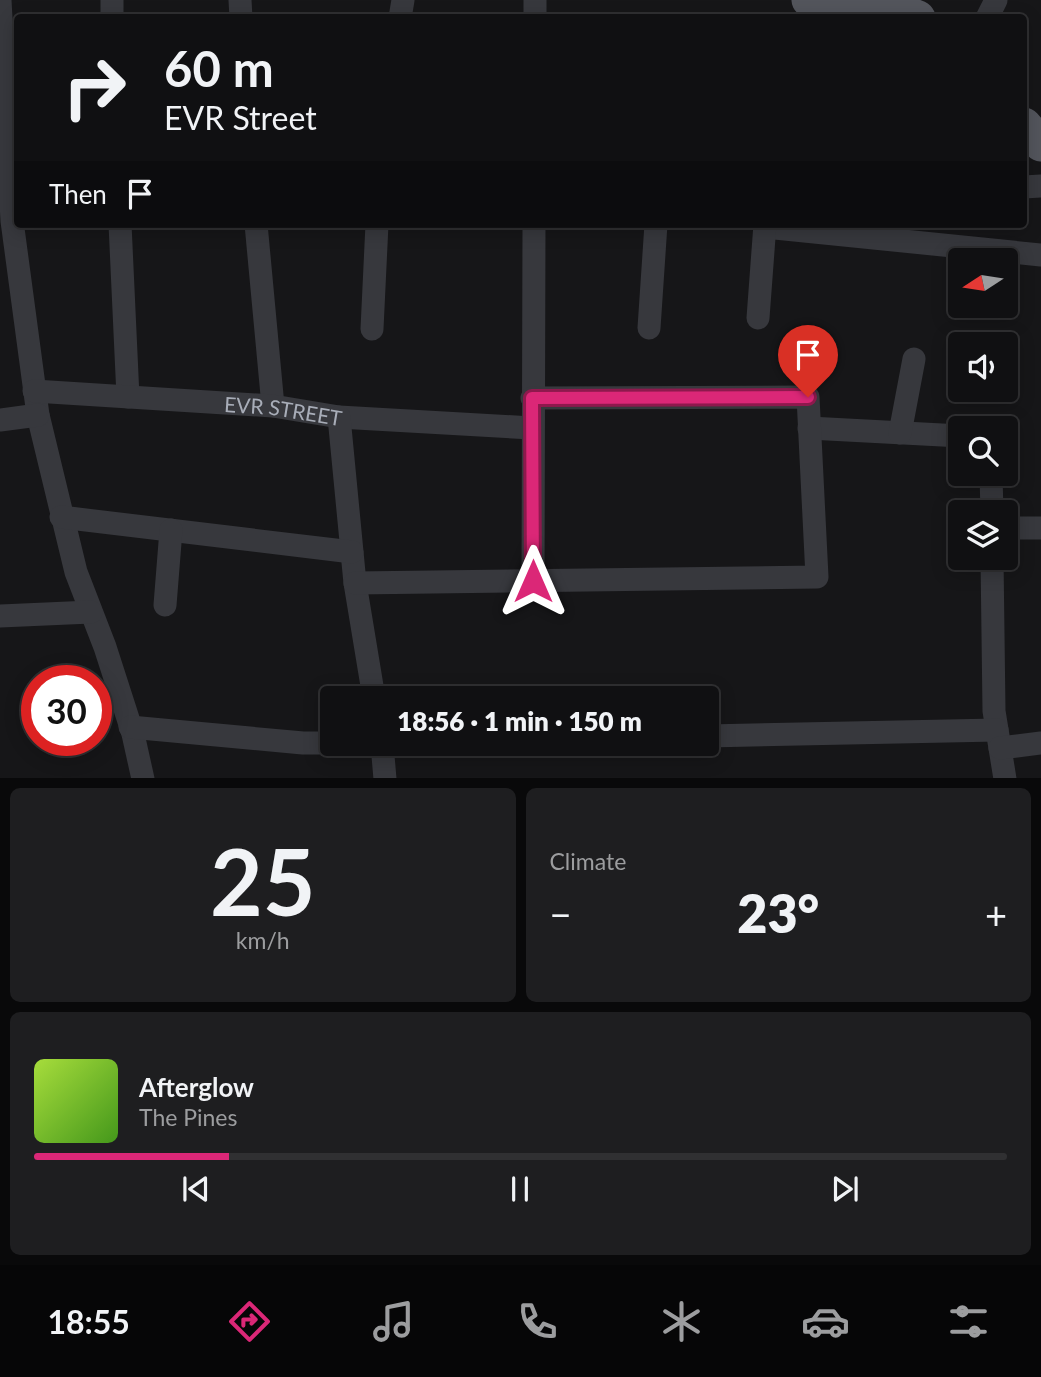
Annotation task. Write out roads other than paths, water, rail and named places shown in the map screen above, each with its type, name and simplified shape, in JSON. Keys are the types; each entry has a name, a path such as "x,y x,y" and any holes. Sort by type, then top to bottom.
{"main road":[{"path":"809,0 849,14"},
{"path":"875,0 908,14"},
{"path":"1027,101 1041,116"},
{"path":"1027,128 1041,144"}],"street":[{"path":"0,0 12,222 37,415 76,572 105,647 143,778"},
{"path":"120,228 128,397"},
{"path":"256,228 273,406"},
{"path":"372,329 377,228"},
{"path":"533,581 534,228"},
{"path":"649,328 656,228"},
{"path":"758,318 765,228"},
{"path":"793,228 1041,255"},
{"path":"900,433 914,359"},
{"name":"EVR STREET","path":"34,391 273,406 339,417 532,428"},
{"path":"355,583 817,577 808,397 532,398"},
{"path":"0,420 37,415"},
{"path":"339,417 355,583 372,686"},
{"path":"809,428 948,435"},
{"path":"61,517 352,552"},
{"path":"1018,528 1041,528"},
{"path":"165,605 171,530"},
{"path":"992,570 994,711 1005,778"},
{"path":"0,616 91,612"},
{"path":"130,727 320,743"},
{"path":"719,736 998,739 1041,743"},
{"path":"383,756 386,778"}]}
